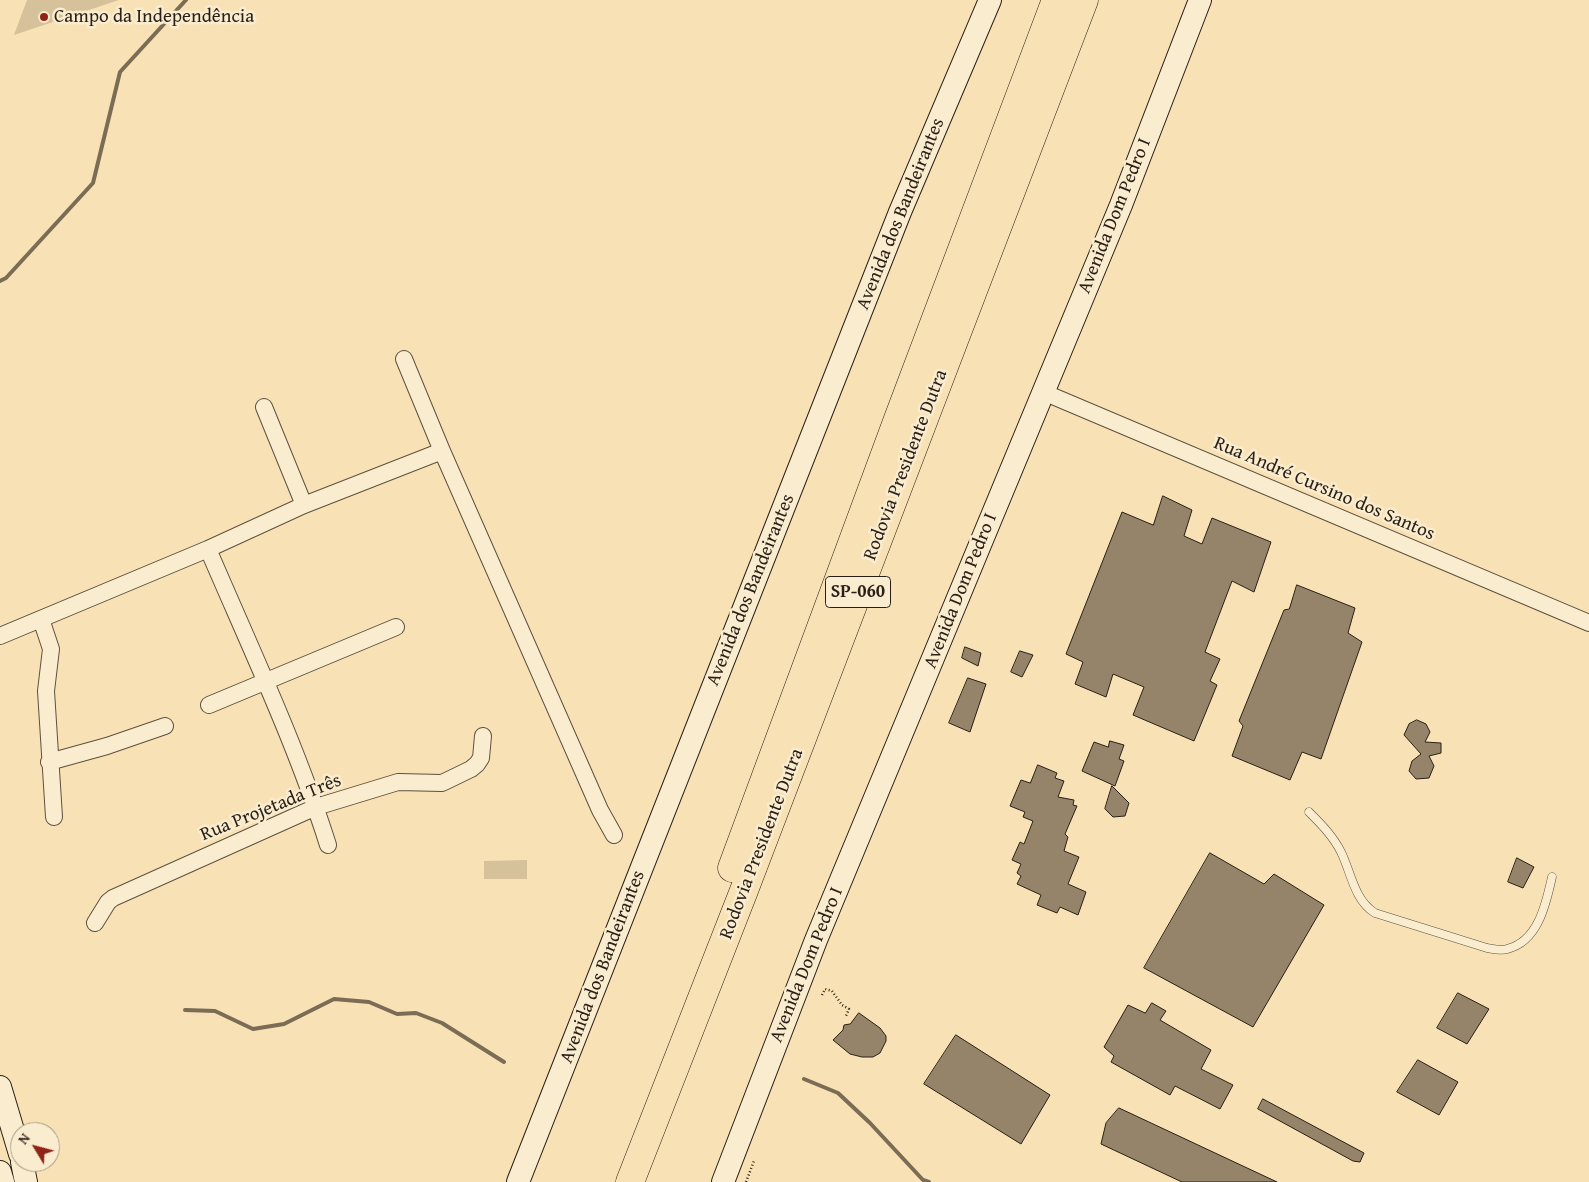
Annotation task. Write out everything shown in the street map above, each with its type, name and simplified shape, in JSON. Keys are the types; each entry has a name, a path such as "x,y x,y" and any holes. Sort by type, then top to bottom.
{"highway":[{"name":"Rodovia Presidente Dutra","path":"612,1182 726,885 894,428 1056,0"},
{"name":"Rodovia Presidente Dutra","path":"630,1182 743,893 1084,0"}],"main road":[{"name":"Avenida dos Bandeirantes","path":"518,1182 900,212 990,0"},
{"name":"Avenida Dom Pedro I","path":"723,1182 816,940 1121,205 1200,0"},
{"path":"0,1086 11,1122"},
{"path":"0,1172 3,1182"}],"street":[{"path":"404,359 442,451 600,810 614,836"},
{"name":"Rua André Cursino dos Santos","path":"1043,392 1589,623"},
{"path":"264,407 304,505"},
{"path":"0,636 208,549 304,505 442,451"},
{"path":"208,549 266,682 316,807 328,845"},
{"path":"40,620 51,649 46,692 54,817"},
{"path":"209,705 396,628"},
{"path":"49,762 107,746 165,726"},
{"name":"Rua Projetada Três","path":"95,923 108,902 113,898 316,807 398,782 442,783 471,769 477,764 481,758 483,736"}],"lane":[{"path":"1309,812 1330,833 1340,851 1360,900 1366,907 1374,913 1487,948 1506,950 1521,943 1536,926 1546,905 1552,877"}],"path":[{"path":"822,995 826,989 832,991 842,1005 849,1009 845,1018"},
{"path":"746,1182 754,1161"}],"shaded area":[{"name":"Campo da Independência","path":"27,0 119,0 14,35"},
{"path":"527,860 527,879 484,879 484,861"}],"building":[{"path":"1163,496 1192,510 1184,536 1202,544 1212,518 1271,542 1254,592 1232,581 1205,652 1220,659 1210,681 1217,685 1194,741 1133,715 1144,687 1113,674 1106,697 1075,684 1083,662 1066,654 1122,512 1153,525"},
{"path":"1297,585 1355,608 1348,633 1362,642 1321,759 1302,752 1290,780 1232,756 1243,726 1239,721 1284,610 1289,609"},
{"path":"965,647 981,653 978,666 962,658"},
{"path":"1020,651 1033,655 1022,677 1011,672"},
{"path":"968,678 986,684 970,732 949,723"},
{"path":"1417,720 1426,724 1430,732 1425,742 1441,743 1441,753 1429,756 1434,766 1429,778 1416,779 1409,771 1412,761 1421,754 1404,735 1409,724"},
{"path":"1110,741 1124,745 1119,759 1124,761 1115,786 1082,771 1094,742 1108,747"},
{"path":"1038,765 1057,773 1055,778 1064,781 1058,797 1074,800 1073,805 1077,806 1065,834 1068,837 1064,851 1079,857 1068,884 1086,892 1078,915 1060,907 1057,913 1037,905 1041,895 1017,884 1021,876 1017,873 1021,864 1012,860 1020,842 1024,844 1033,821 1023,817 1025,812 1010,806 1021,780 1030,783"},
{"path":"1112,786 1129,803 1125,816 1113,817 1105,809"},
{"path":"1210,853 1264,884 1274,874 1324,905 1253,1027 1144,968"},
{"path":"1517,858 1534,867 1523,888 1508,882"},
{"path":"1458,993 1489,1009 1467,1044 1437,1028"},
{"path":"1152,1003 1166,1011 1160,1020 1211,1050 1201,1069 1233,1085 1220,1109 1175,1086 1170,1095 1111,1062 1114,1056 1104,1047 1128,1005 1145,1013"},
{"path":"859,1013 880,1028 886,1036 886,1041 880,1053 873,1057 850,1054 833,1040 843,1030 844,1025 850,1024"},
{"path":"956,1035 1050,1095 1021,1144 924,1084"},
{"path":"1418,1060 1458,1082 1439,1115 1397,1092"},
{"path":"1263,1099 1364,1153 1360,1162 1353,1161 1258,1109"},
{"path":"1119,1108 1277,1182 1182,1182 1101,1144 1106,1123"}],"waterway":[{"path":"0,281 6,278 93,183 120,72 186,0"},
{"path":"185,1010 215,1011 253,1029 284,1024 334,999 369,1002 397,1014 416,1013 442,1023 504,1062"},
{"path":"804,1079 838,1093 870,1123 923,1180 929,1182"}],"place":[{"name":"Campo da Independência","path":"44,17"}]}
